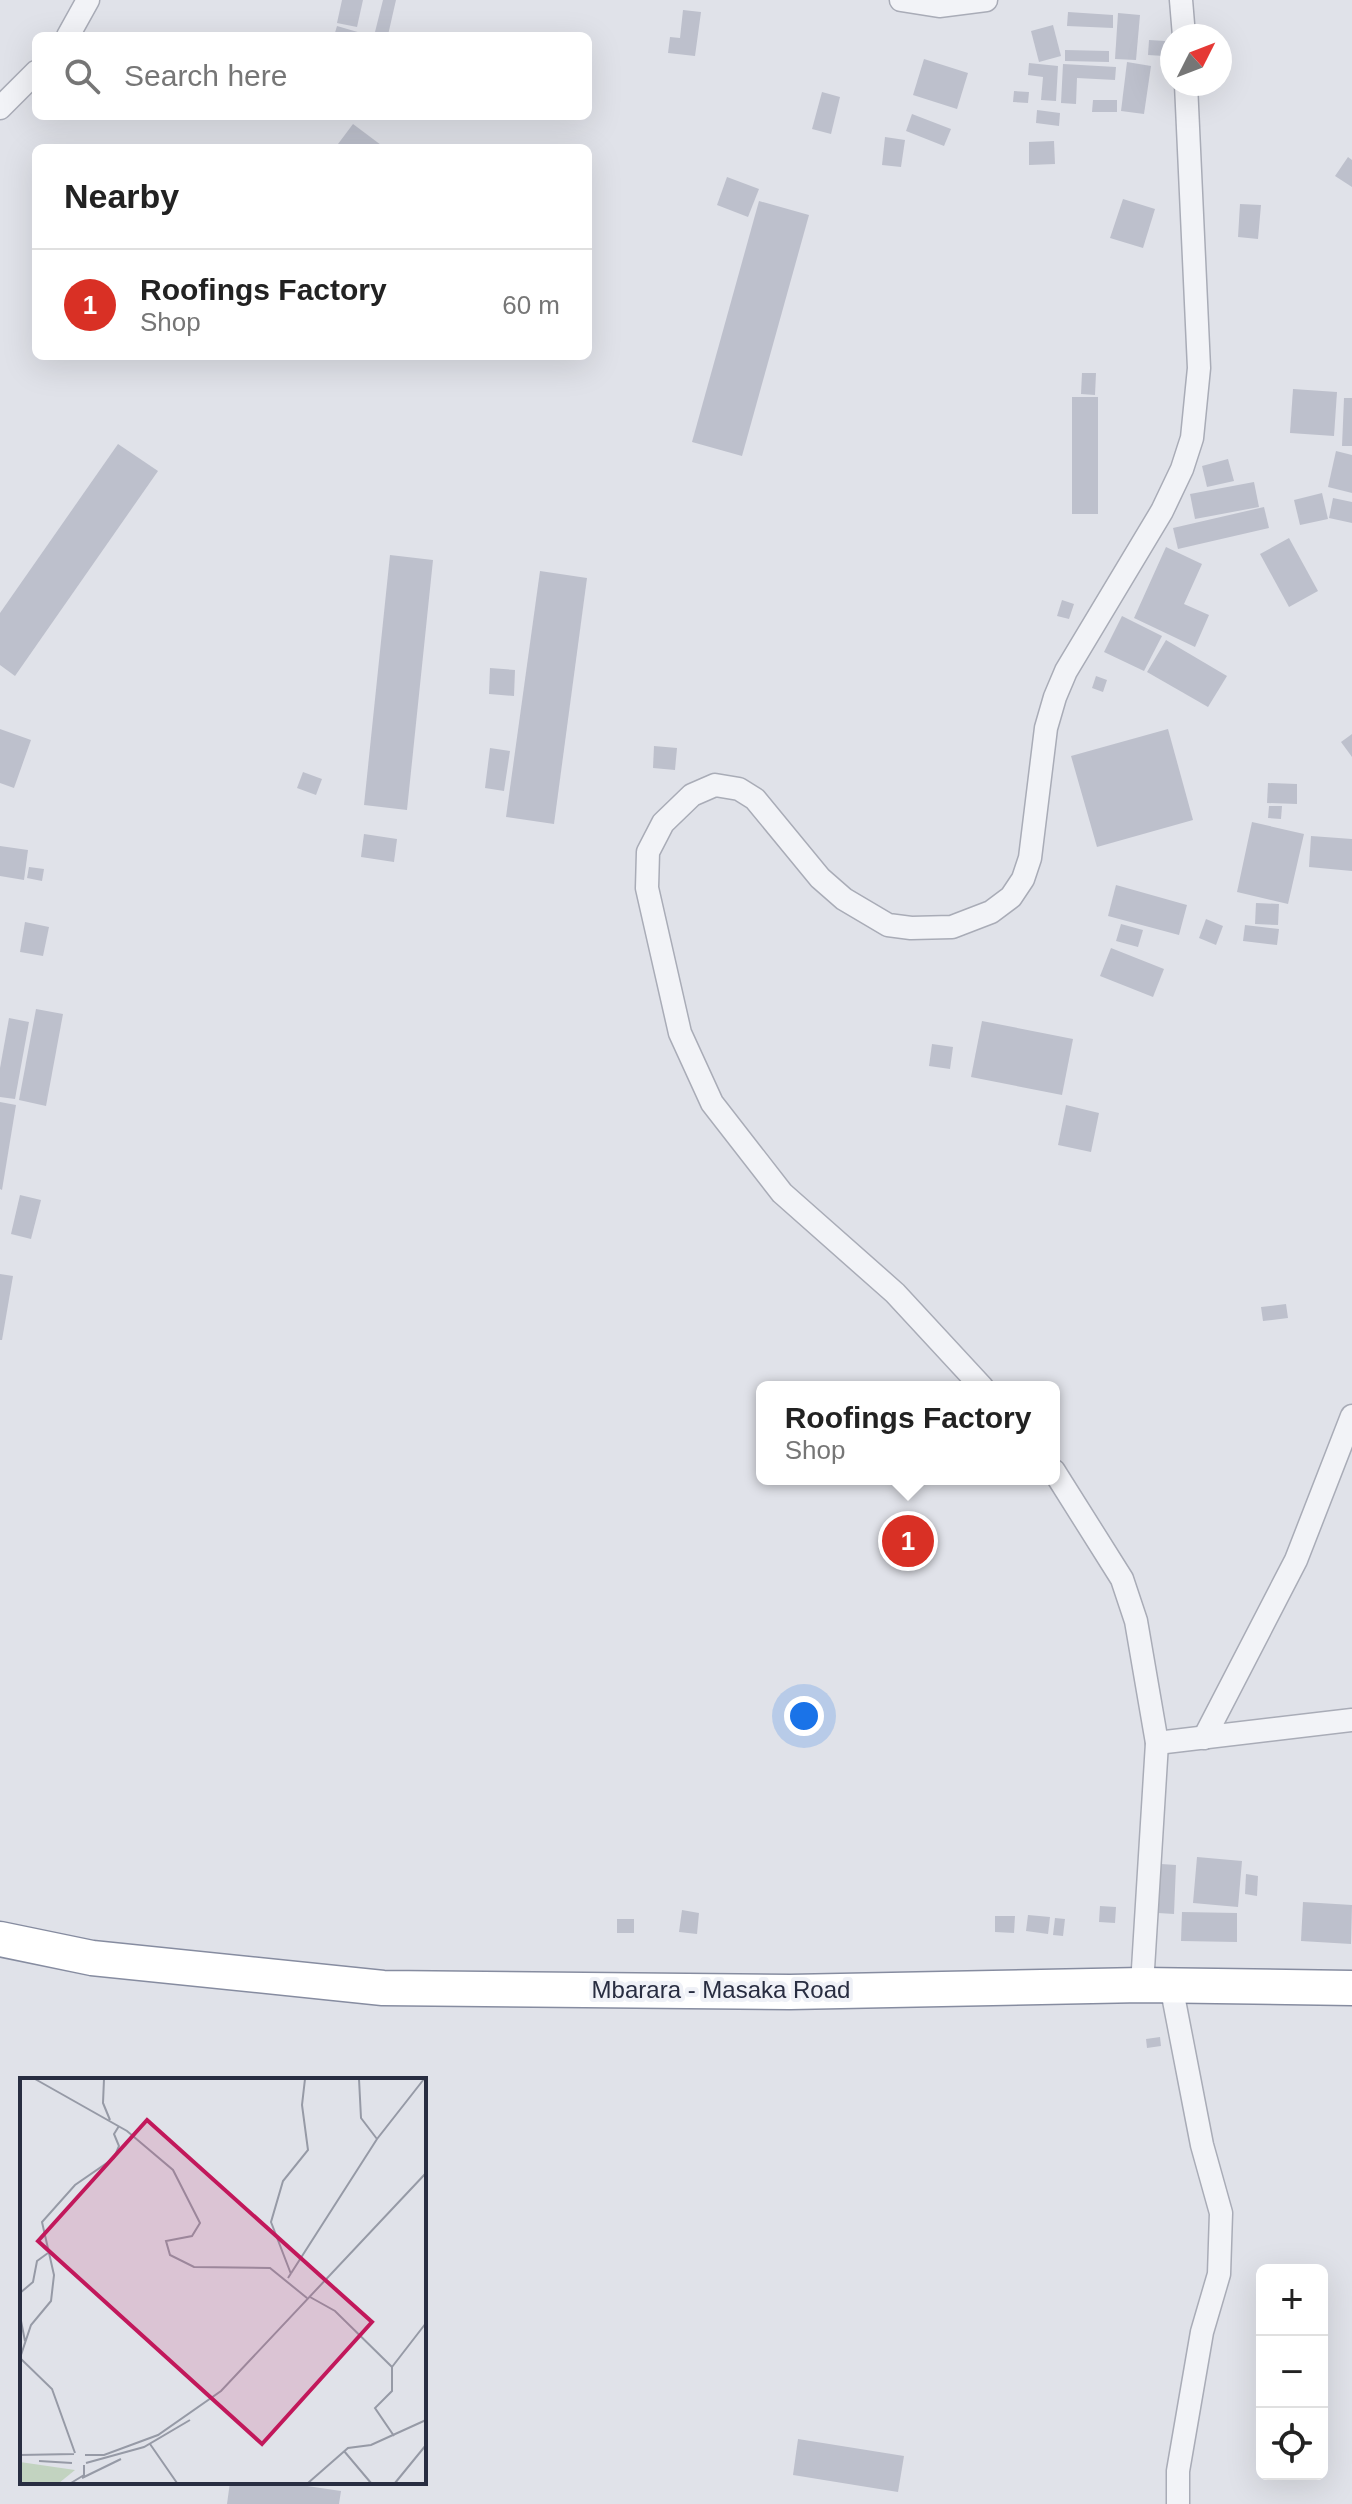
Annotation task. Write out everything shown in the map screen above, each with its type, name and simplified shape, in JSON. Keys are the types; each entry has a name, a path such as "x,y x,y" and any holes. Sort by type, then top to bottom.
{"highway":[{"name":"Mbarara - Masaka Road","path":"0,1939 92,1958 383,1988 790,1992 1157,1985 1352,1988"},
{"name":"Mbarara - Masaka Road","path":"0,1959 92,1958"}],"street":[{"path":"70,32 88,0"},
{"path":"901,0 939,6 986,0"},
{"path":"1181,0 1183,24"},
{"path":"0,108 32,76"},
{"path":"976,1381 895,1293 782,1193 712,1103 680,1033 647,888 648,852 663,823 692,795 715,785 739,789 755,799 820,878 844,899 888,925 952,927 991,912 1011,897 1023,879 1030,858 1046,728 1055,697 1066,671 1162,511 1182,469 1192,438 1199,368 1187,96"},
{"path":"1204,1738 1296,1560 1352,1416"},
{"path":"1060,1481 1122,1579 1136,1621 1157,1743 1157,1985 1221,2213 1219,2274 1202,2332 1178,2471 1178,2504"},
{"path":"1157,1743 1352,1720"}],"building":[{"path":"342,0 363,0 357,27 337,23"},
{"path":"383,0 396,0 389,32 375,32"},
{"path":"683,10 701,12 695,56 668,53 670,37 680,38"},
{"path":"1068,12 1113,15 1113,28 1067,26"},
{"path":"1118,13 1140,15 1136,60 1115,59"},
{"path":"1053,25 1061,56 1039,62 1031,31"},
{"path":"337,26 358,32 335,32"},
{"path":"1149,40 1160,41 1160,56 1148,55"},
{"path":"1065,50 1109,51 1109,62 1065,61"},
{"path":"924,59 968,73 957,109 913,95"},
{"path":"1127,62 1151,66 1144,114 1121,111"},
{"path":"1029,63 1058,66 1056,101 1041,100 1043,77 1028,75"},
{"path":"1063,64 1116,67 1115,80 1077,78 1076,104 1061,103"},
{"path":"1014,91 1029,92 1028,103 1013,102"},
{"path":"822,92 840,97 831,134 812,129"},
{"path":"1093,100 1117,100 1117,112 1092,112"},
{"path":"1037,110 1060,113 1059,126 1036,123"},
{"path":"912,114 951,129 944,146 906,131"},
{"path":"353,124 380,144 338,144"},
{"path":"885,137 905,140 901,167 882,165"},
{"path":"1054,141 1055,164 1029,165 1029,142"},
{"path":"1348,157 1352,160 1352,187 1335,176"},
{"path":"727,177 759,189 748,217 717,205"},
{"path":"1123,199 1155,209 1143,248 1110,238"},
{"path":"759,201 809,215 742,456 692,442"},
{"path":"1240,204 1261,205 1258,239 1238,237"},
{"path":"1082,373 1096,373 1095,395 1081,394"},
{"path":"1293,389 1337,392 1334,436 1290,433"},
{"path":"1072,397 1098,397 1098,514 1072,514"},
{"path":"1344,398 1352,398 1352,446 1342,446"},
{"path":"118,444 158,471 15,676 0,665 0,613"},
{"path":"1336,451 1352,455 1352,493 1328,487"},
{"path":"1228,459 1234,481 1207,487 1202,466"},
{"path":"1254,482 1259,507 1195,519 1190,494"},
{"path":"1322,493 1328,519 1300,525 1294,500"},
{"path":"1333,498 1352,502 1352,523 1329,518"},
{"path":"1264,507 1269,528 1178,549 1173,528"},
{"path":"1289,538 1318,591 1289,607 1260,554"},
{"path":"1166,547 1202,564 1184,604 1209,615 1195,647 1134,618"},
{"path":"390,555 433,560 407,810 364,805"},
{"path":"540,571 587,578 554,824 506,817"},
{"path":"1062,600 1074,604 1069,619 1057,616"},
{"path":"1122,616 1162,636 1144,671 1104,652"},
{"path":"1166,640 1227,676 1208,707 1147,672"},
{"path":"490,668 515,670 514,696 489,694"},
{"path":"1096,676 1107,680 1103,692 1092,688"},
{"path":"0,729 31,740 14,788 0,783"},
{"path":"1168,729 1193,820 1097,847 1071,756"},
{"path":"1352,734 1352,757 1341,742"},
{"path":"654,746 677,748 675,770 653,768"},
{"path":"490,748 510,751 504,791 485,788"},
{"path":"303,772 322,779 316,795 297,788"},
{"path":"1268,783 1297,784 1297,804 1267,803"},
{"path":"1269,806 1282,806 1281,819 1268,818"},
{"path":"1252,822 1304,834 1288,904 1237,892"},
{"path":"364,834 397,839 394,862 361,857"},
{"path":"1311,836 1352,839 1352,871 1309,867"},
{"path":"0,846 28,850 24,880 0,876"},
{"path":"29,867 44,869 42,881 27,878"},
{"path":"1116,885 1187,905 1179,935 1108,916"},
{"path":"1256,903 1279,904 1278,925 1255,924"},
{"path":"1206,919 1223,926 1216,945 1199,938"},
{"path":"25,922 49,927 43,956 20,952"},
{"path":"1121,924 1143,930 1138,947 1116,941"},
{"path":"1245,925 1279,929 1277,945 1243,941"},
{"path":"1111,948 1164,969 1153,997 1100,976"},
{"path":"36,1009 63,1014 46,1106 19,1100"},
{"path":"9,1018 29,1022 15,1099 0,1097 0,1068"},
{"path":"982,1021 1073,1039 1062,1095 971,1077"},
{"path":"932,1044 953,1047 950,1069 929,1066"},
{"path":"0,1102 16,1105 2,1190 0,1189"},
{"path":"1066,1105 1099,1113 1091,1152 1058,1145"},
{"path":"20,1195 41,1200 31,1239 11,1234"},
{"path":"0,1274 13,1276 2,1340 0,1340"},
{"path":"1286,1304 1288,1318 1263,1321 1261,1307"},
{"path":"1197,1857 1242,1861 1238,1907 1193,1903"},
{"path":"1161,1864 1176,1865 1174,1914 1158,1913"},
{"path":"1246,1874 1258,1876 1257,1896 1245,1894"},
{"path":"1303,1902 1352,1905 1351,1944 1301,1941"},
{"path":"1100,1906 1116,1907 1115,1923 1099,1922"},
{"path":"682,1910 699,1913 697,1934 679,1932"},
{"path":"1182,1912 1237,1913 1237,1942 1181,1941"},
{"path":"1028,1915 1050,1917 1048,1934 1026,1931"},
{"path":"995,1916 1015,1916 1014,1933 995,1932"},
{"path":"1055,1918 1065,1919 1063,1936 1053,1935"},
{"path":"617,1919 634,1919 634,1933 617,1933"},
{"path":"1160,2037 1161,2046 1147,2048 1146,2039"},
{"path":"798,2439 904,2456 898,2492 793,2475"},
{"path":"230,2484 294,2484 341,2491 339,2504 227,2504"}],"place":[{"name":"Roofings Factory","path":"908,1541"}]}
